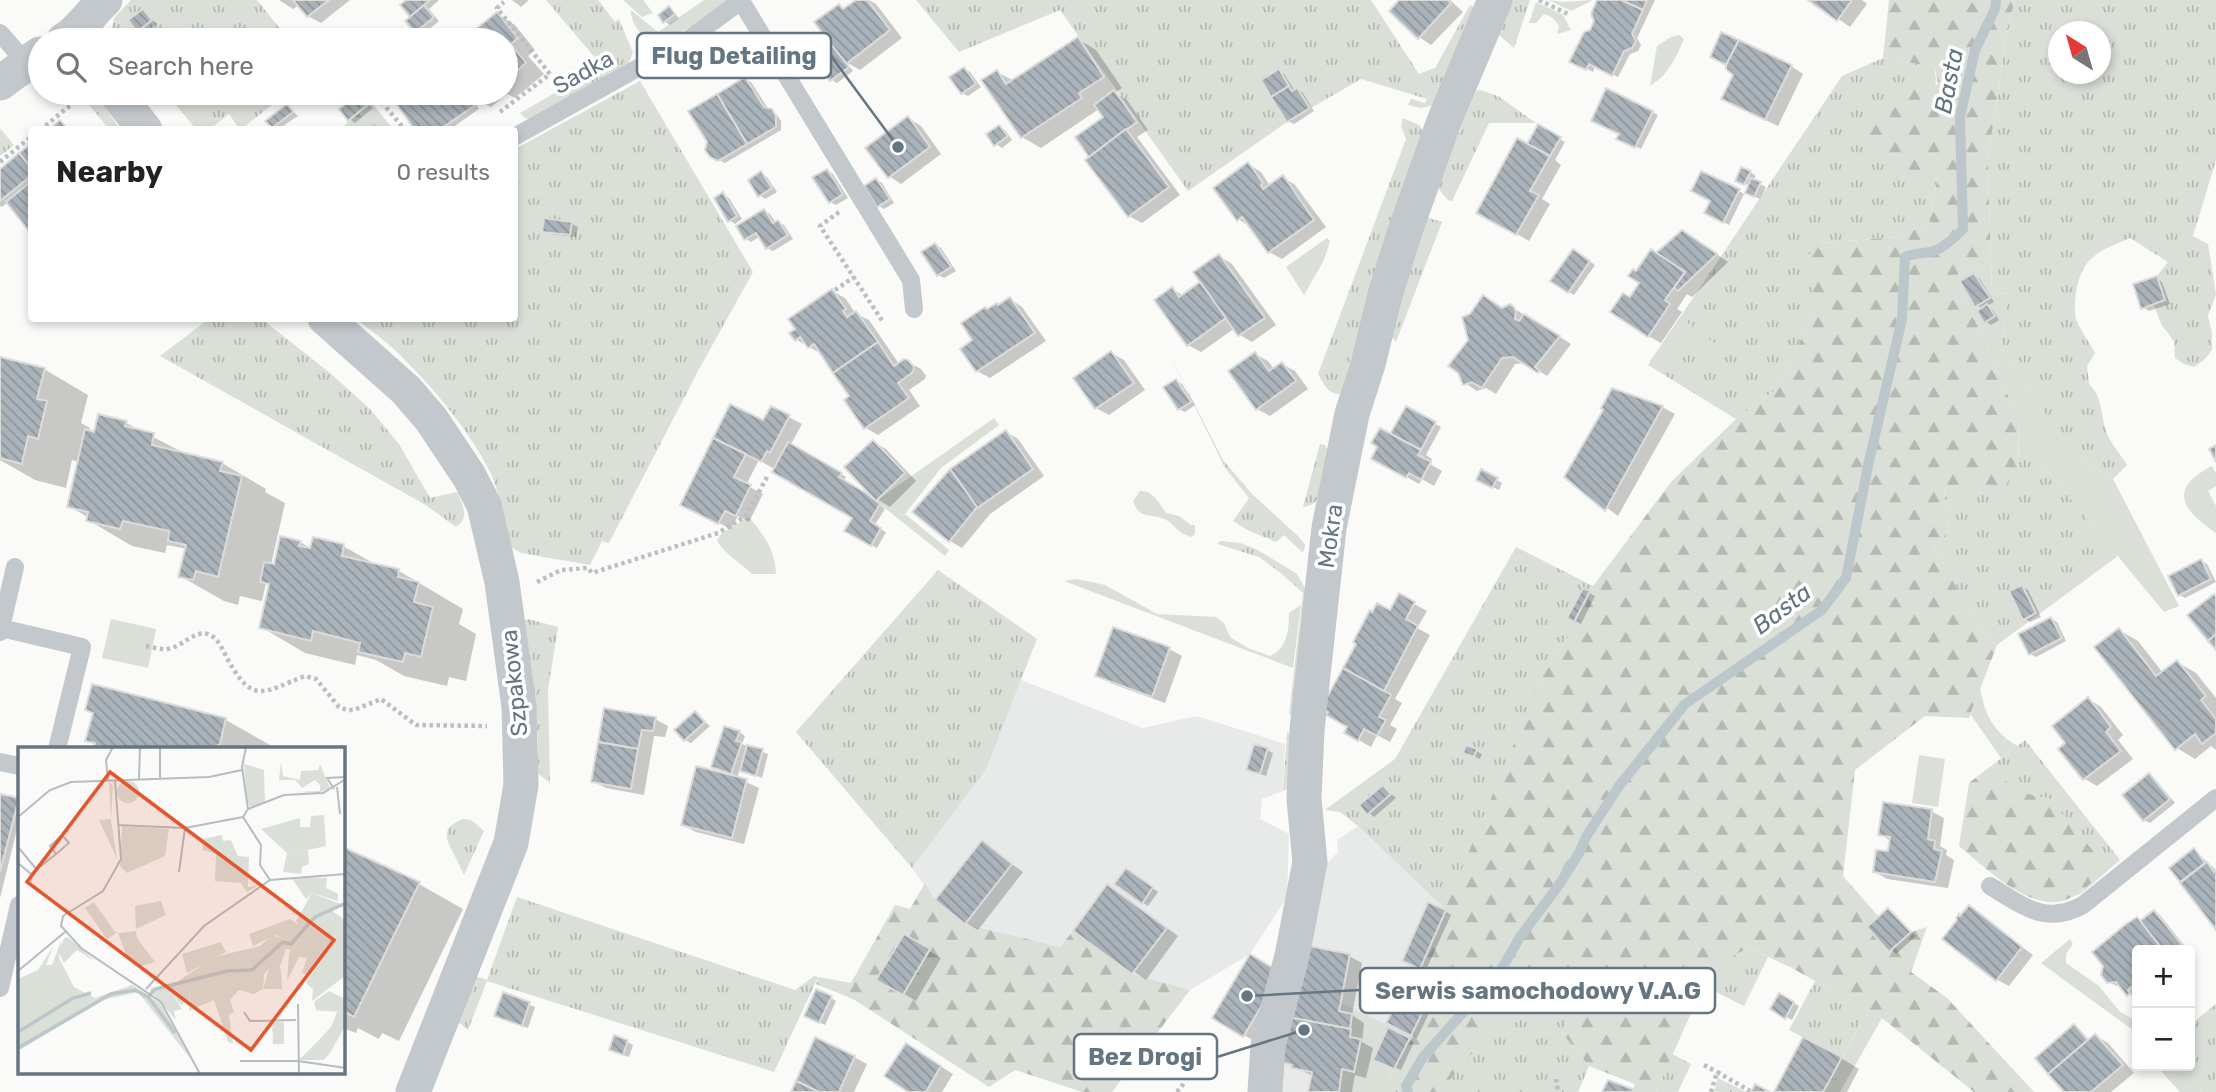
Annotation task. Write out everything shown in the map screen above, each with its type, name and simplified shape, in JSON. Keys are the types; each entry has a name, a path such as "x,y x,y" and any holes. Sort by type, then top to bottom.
{"street":[{"path":"81,28 92,11 105,0"},
{"name":"Mokra","path":"1265,1092 1268,1046 1292,956 1310,863 1304,799 1307,730 1329,528 1352,414 1404,234 1444,124 1495,0"},
{"path":"125,105 142,126"},
{"name":"Szpakowa","path":"330,322 389,374 431,419 451,446 484,505 502,582 519,707 521,785 511,843 413,1092"}],"lane":[{"name":"Sadka","path":"518,135 688,40 741,1"},
{"path":"741,1 911,280 914,309"},
{"path":"0,33 22,67"},
{"path":"15,568 1,630 82,647 57,747"},
{"path":"0,762 18,766"},
{"path":"1990,886 2041,914 2071,911 2216,798"},
{"path":"1,976 18,909"}],"path":[{"path":"1539,0 1570,15"},
{"path":"504,2 497,8 513,28"},
{"path":"518,34 550,74 518,98"},
{"path":"45,126 70,105"},
{"path":"384,105 402,126"},
{"path":"499,113 509,105"},
{"path":"0,162 28,139"},
{"path":"839,212 820,226 883,322"},
{"path":"835,290 854,278"},
{"path":"528,586 561,570 588,568 592,573 719,533 746,516 768,475"},
{"path":"146,646 166,649 175,647 193,636 205,634 212,636 219,644 236,676 245,685 260,693 305,676 316,679 340,707 348,710 381,699 416,725 494,726"},
{"path":"1704,1065 1749,1091"},
{"path":"1711,1092 1717,1072"},
{"path":"1556,1079 1558,1092"},
{"path":"1177,1092 1185,1082"}],"shaded area":[{"path":"1021,680 1143,728 1197,716 1285,744 1283,791 1262,799 1260,819 1289,834 1287,897 1250,954 1190,990 1132,974 1073,932 1060,947 965,924 935,900 912,868 985,769"},
{"path":"1358,826 1446,910 1423,962 1433,990 1387,1084 1339,1092 1280,1092 1288,1017 1322,868 1338,852 1337,840"}],"green space":[{"path":"131,0 257,0 279,28 112,28 114,18"},
{"path":"546,0 598,0 615,22 619,19 633,53 627,66 530,119 520,113 602,66"},
{"path":"623,0 643,0 653,13 642,17"},
{"path":"704,0 730,0 707,18 658,45 643,36 631,15 631,10 658,32"},
{"path":"916,0 1371,0 1419,74 1435,68 1470,5 1479,10 1440,104 1421,108 1408,105 1411,99 1425,103 1427,99 1361,79 1287,122 1188,191 1060,10 959,52"},
{"path":"1506,0 1530,0 1514,48 1494,31"},
{"path":"1548,0 1564,2 1593,0 1571,11"},
{"path":"1889,0 2015,0 2007,29 1988,160 1991,263 1958,270 1958,284 2019,421 2018,469 1998,494 1944,490 1949,531 1934,546 1973,618 1997,645 1969,718 1925,716 1855,770 1843,876 1878,916 1888,908 1911,932 1927,927 1911,972 1947,998 2034,1092 1974,1092 1882,1018 1790,967 1749,948 1720,962 1692,1011 1656,1092 1632,1092 1635,1084 1589,1066 1562,1033 1572,1003 1532,981 1440,1092 1395,1092 1398,1087 1387,1084 1433,990 1423,962 1542,676 1580,620 1593,586 1671,482 1736,419 1779,387 1818,302 1801,263 1820,243 1896,237 1929,224 1939,170 1897,180 1857,122 1905,85 1938,85 1935,67 1883,58"},
{"path":"2015,0 2216,0 2216,160 2193,236 2208,244 2216,294 2208,316 2212,350 2194,367 2175,358 2174,341 2161,324 2154,305 2141,309 2133,284 2157,276 2168,262 2130,238 2101,251 2088,262 2076,292 2076,319 2095,353 2087,366 2089,384 2097,396 2108,436 2127,465 2113,479 2072,454 2001,347 2009,293 1992,294 1988,160 2007,29"},
{"path":"1536,2 1563,15 1571,30 1557,34 1559,26 1553,18 1544,14 1536,23 1529,23"},
{"path":"1679,35 1684,39 1674,59 1662,77 1650,86 1657,46"},
{"path":"1883,58 1935,67 1939,170 1929,224 1896,237 1820,243 1818,302 1779,387 1736,419 1648,365 1842,76"},
{"path":"640,81 753,272 698,371 609,543 602,541 590,565 521,553 511,547 500,501 483,458 437,394 388,344 360,322 518,322 518,147"},
{"path":"1476,91 1498,96 1536,123 1489,123 1452,201 1448,200 1436,186"},
{"path":"89,105 103,105 118,126 106,126"},
{"path":"176,105 272,105 245,126 237,126 229,114 214,126 194,126"},
{"path":"370,105 374,105 391,126 344,126"},
{"path":"1403,118 1419,125 1423,130 1340,394 1336,394 1327,388 1318,374 1406,139 1401,126"},
{"path":"0,128 14,145 0,156"},
{"path":"1426,217 1442,222 1396,342 1385,330"},
{"path":"1327,238 1330,241 1324,260 1304,295 1286,267"},
{"path":"1991,263 1992,294 2009,293 2001,347 2072,454 2113,479 2179,606 2164,612 2019,436 2019,421 1958,284 1958,270"},
{"path":"1680,317 1720,347 1648,365"},
{"path":"205,322 266,322 370,409 399,444 430,498 457,492 464,511 463,520 456,527 424,504 160,356"},
{"path":"1170,356 1223,460 1252,494 1299,537 1305,545 1304,551 1284,535 1276,542 1233,521 1249,498 1225,468"},
{"path":"994,418 999,425 941,468 905,514 949,550 945,556 876,501"},
{"path":"2019,436 2118,556 1997,645 1973,618 1934,546 1949,531 1944,490 2018,469"},
{"path":"1320,444 1325,445 1332,462 1321,496 1303,507"},
{"path":"2212,466 2216,473 2216,486 2208,491 2216,506 2216,533 2194,516 2184,499 2189,483"},
{"path":"1140,491 1152,495 1166,513 1179,516 1195,525 1195,534 1192,537 1186,535 1164,519 1142,514 1133,501"},
{"path":"749,517 768,543 776,574 752,574 727,553 717,540 722,533"},
{"path":"1220,541 1240,543 1256,549 1297,574 1309,595 1297,715 1289,715 1303,593 1259,557 1217,544"},
{"path":"1516,547 1593,586 1580,620 1542,676 1446,910 1358,826 1340,812 1325,810 1395,759"},
{"path":"938,570 1037,639 986,769 912,868 796,732"},
{"path":"1077,579 1105,585 1157,614 1216,617 1224,623 1230,637 1248,648 1270,656 1283,644 1289,613 1301,605 1293,668 1064,581"},
{"path":"111,619 156,629 148,668 102,658"},
{"path":"528,619 558,627 548,690 550,783 537,773 538,737 521,622"},
{"path":"1980,688 1984,706 1992,722 2003,736 2018,746 2001,758 1971,715"},
{"path":"1287,732 1294,736 1292,787 1283,791"},
{"path":"2025,740 2120,860 2082,893 2065,900 2084,890 2049,799 2016,789 1991,766"},
{"path":"1919,755 1945,759 1938,807 1912,803"},
{"path":"1991,766 2016,789 2049,798 2099,858 2102,873 2082,891 2068,899 2054,902 2025,895 1995,876 1959,846 1969,783"},
{"path":"463,819 471,820 484,831 464,875 447,836 450,827"},
{"path":"925,883 935,900 965,924 1060,947 1073,931 1132,974 1190,990 1112,1092 1082,1092 1015,1070 989,1087 853,999 816,984 818,977 851,983 895,905 910,909"},
{"path":"517,897 795,990 814,976 818,977 774,1072 487,981 468,1030 457,1021 473,975 487,980"},
{"path":"2070,939 2073,944 2066,954 2066,963 2099,986 2120,1012 2132,1018 2132,1029 2041,963"},
{"path":"1749,948 1768,957 1744,1006 1706,987 1720,962"},
{"path":"1531,981 1573,1003 1562,1033 1589,1066 1578,1092 1440,1092"},
{"path":"1815,981 1868,1010 1842,1057 1789,1030"},
{"path":"1340,1003 1411,1036 1410,1038 1388,1028 1374,1060 1394,1069 1387,1083 1398,1086 1395,1092 1339,1092 1342,1069 1353,1072 1361,1039 1350,1037 1352,1014 1339,1011"},
{"path":"2216,1004 2216,1092 2201,1092 2181,1071 2195,1071 2195,1021"},
{"path":"1868,1010 1882,1018 1845,1083 1832,1076"},
{"path":"1672,1054 1691,1064 1678,1092 1656,1092"},
{"path":"2161,1071 2181,1071 2201,1092 2180,1092"},
{"path":"1832,1076 1845,1083 1840,1092 1823,1092"},
{"path":"1718,1078 1746,1092 1714,1092"}],"building":[{"path":"293,0 329,0 307,17"},
{"path":"406,0 430,0 410,17 400,5"},
{"path":"856,0 867,0 890,30 846,64 814,22 839,4 843,9"},
{"path":"1399,0 1448,0 1451,3 1418,39 1389,11"},
{"path":"1597,0 1622,0 1643,10 1632,34 1636,41 1632,48 1624,51 1612,76 1589,64 1586,70 1569,62 1584,32 1590,30 1594,21 1591,14"},
{"path":"1622,0 1647,0 1643,10"},
{"path":"1808,0 1852,0 1837,21"},
{"path":"424,5 434,17 421,28 411,28 405,21"},
{"path":"669,6 675,14 663,23 658,15"},
{"path":"143,9 152,20 142,28 134,28 128,20"},
{"path":"497,12 510,28 477,28"},
{"path":"1721,32 1739,40 1726,65 1710,57"},
{"path":"1078,37 1104,77 1079,93 1082,98 1021,138 981,80 997,70 1006,84"},
{"path":"827,39 849,67 830,81 809,53"},
{"path":"1739,40 1792,65 1765,120 1721,99 1733,75 1726,69 1726,65"},
{"path":"518,53 526,63 518,70"},
{"path":"964,67 976,84 961,94 949,77"},
{"path":"1279,69 1289,86 1271,97 1261,80"},
{"path":"745,77 764,107 772,109 776,116 776,127 747,144 717,94"},
{"path":"1289,86 1292,91 1297,88 1310,108 1287,122 1271,97"},
{"path":"1606,88 1653,111 1635,148 1616,139 1619,134 1591,121"},
{"path":"1114,90 1137,122 1089,157 1075,137 1103,117 1094,105"},
{"path":"717,94 747,144 718,161 710,157 705,150 707,142 688,111"},
{"path":"286,105 293,112 275,126 270,126 265,121"},
{"path":"344,105 367,105 348,121 339,109"},
{"path":"397,105 474,106 445,126 412,126"},
{"path":"908,116 930,147 888,178 865,148"},
{"path":"60,120 65,126 53,126"},
{"path":"1538,124 1561,137 1550,156 1527,144"},
{"path":"999,125 1008,136 994,146 986,134"},
{"path":"1126,129 1169,187 1128,217 1085,160"},
{"path":"1517,138 1550,156 1530,191 1539,195 1516,235 1476,213"},
{"path":"28,146 28,164 19,153"},
{"path":"19,153 28,164 28,178 0,201 0,169"},
{"path":"1248,162 1263,183 1263,189 1283,175 1314,220 1268,253 1242,217 1237,221 1213,188"},
{"path":"1741,167 1751,171 1744,185 1735,181"},
{"path":"827,169 843,194 829,203 812,177"},
{"path":"761,171 772,188 758,197 748,180"},
{"path":"1701,171 1740,189 1723,223 1704,213 1710,201 1691,191"},
{"path":"876,178 890,199 877,207 864,186"},
{"path":"1751,178 1761,182 1754,197 1745,193"},
{"path":"28,184 28,230 6,202"},
{"path":"723,192 737,216 728,222 714,198"},
{"path":"764,209 773,223 778,220 788,235 766,249 756,233 744,240 736,226"},
{"path":"544,218 572,222 570,235 542,232"},
{"path":"1682,230 1717,254 1678,291 1674,288 1685,272 1656,253"},
{"path":"935,243 951,267 937,276 921,252"},
{"path":"1573,249 1590,261 1568,293 1550,281"},
{"path":"1651,249 1685,272 1665,300 1670,304 1648,337 1610,312 1623,293 1630,297 1639,283 1628,276 1633,269 1636,271"},
{"path":"1219,254 1265,318 1238,336 1193,272"},
{"path":"1974,273 1990,298 1975,307 1960,281"},
{"path":"2157,276 2165,300 2141,309 2133,284"},
{"path":"1200,282 1226,318 1187,346 1154,300 1172,287 1179,297"},
{"path":"832,289 846,309 843,311 847,317 856,311 878,342 833,373 814,344 808,348 800,337 795,341 789,333 795,329 788,319"},
{"path":"1483,295 1502,308 1510,304 1514,307 1515,319 1519,321 1524,314 1560,336 1535,367 1540,371 1538,373 1513,357 1502,358 1482,388 1472,382 1463,385 1458,373 1448,366 1468,340 1462,317 1470,314"},
{"path":"1010,297 1035,333 976,372 960,349 972,340 961,323 985,307 987,309 997,303 998,305"},
{"path":"1987,304 1995,316 1984,323 1977,311"},
{"path":"878,342 894,366 904,359 914,367 913,372 898,383 909,398 864,429 844,400 849,396 833,373"},
{"path":"1111,351 1134,383 1095,409 1073,378"},
{"path":"1255,352 1269,371 1282,362 1296,381 1256,410 1228,371"},
{"path":"0,357 45,368 37,399 47,401 38,439 28,436 22,464 0,458"},
{"path":"1176,379 1191,402 1178,410 1163,387"},
{"path":"1612,388 1663,406 1605,511 1564,477 1603,410 1601,408"},
{"path":"730,404 763,420 771,406 790,415 770,453 767,451 761,462 713,438"},
{"path":"1406,406 1436,422 1421,450 1390,434"},
{"path":"98,414 127,421 125,426 154,433 152,445 223,462 220,471 242,476 218,577 196,571 193,580 178,577 186,545 168,541 169,531 123,521 120,529 86,521 88,512 67,507 85,429 94,432"},
{"path":"1380,428 1421,450 1418,455 1431,462 1421,480 1409,473 1406,478 1371,459 1377,447 1371,443"},
{"path":"1006,430 1033,469 977,508 950,469"},
{"path":"713,438 746,454 734,477 751,485 736,516 725,511 718,524 680,505"},
{"path":"873,440 905,473 876,501 844,467"},
{"path":"788,442 842,473 839,477 880,504 870,521 881,528 871,546 844,531 852,518 772,472"},
{"path":"2216,445 2216,462 2209,449"},
{"path":"950,469 977,507 949,542 912,512"},
{"path":"1481,469 1498,478 1492,488 1476,480"},
{"path":"280,536 301,541 299,546 310,548 313,537 344,544 342,556 399,569 398,577 419,582 414,602 433,607 421,657 405,653 403,662 358,652 360,643 313,631 311,641 259,628 269,584 260,582 264,562 274,564"},
{"path":"2201,559 2211,579 2178,596 2168,576"},
{"path":"2022,585 2036,613 2023,620 2009,591"},
{"path":"1583,588 1590,591 1574,622 1567,618"},
{"path":"1399,593 1415,602 1406,619 1418,626 1384,691 1343,668 1370,610 1372,612 1377,603 1390,610"},
{"path":"2214,594 2216,634 2208,641 2187,615"},
{"path":"2051,617 2062,638 2029,655 2018,634"},
{"path":"1113,627 1170,647 1152,697 1095,676"},
{"path":"2119,628 2156,676 2177,660 2206,696 2201,700 2216,719 2216,733 2202,744 2195,734 2175,750 2094,647"},
{"path":"2216,634 2216,650 2208,641"},
{"path":"1343,668 1391,695 1379,717 1386,720 1377,736 1364,729 1358,741 1344,733 1347,727 1326,715 1328,712 1321,708"},
{"path":"92,684 226,718 220,744 215,747 94,747 95,743 85,741 93,713 85,710"},
{"path":"2088,697 2111,727 2106,732 2121,751 2083,780 2058,749 2065,743 2052,726"},
{"path":"604,708 656,717 653,731 642,730 638,749 598,742"},
{"path":"695,711 705,722 684,741 674,730"},
{"path":"724,726 740,731 736,741 742,742 731,774 711,767"},
{"path":"598,742 638,749 631,789 591,782"},
{"path":"1254,744 1268,748 1260,774 1246,770"},
{"path":"747,745 763,749 756,776 740,771"},
{"path":"1466,745 1477,749 1474,757 1463,753"},
{"path":"696,766 747,779 732,838 681,825"},
{"path":"2149,773 2170,799 2143,821 2122,795"},
{"path":"1383,785 1391,794 1367,815 1359,805"},
{"path":"0,794 18,798 18,802 0,872"},
{"path":"1883,802 1932,809 1928,839 1935,841 1934,849 1942,851 1935,882 1873,872 1876,850 1888,851 1890,837 1878,835"},
{"path":"982,840 1012,864 965,924 935,900"},
{"path":"345,848 420,882 354,1017 345,1012"},
{"path":"2194,848 2205,863 2180,882 2169,868"},
{"path":"2207,862 2214,872 2216,871 2216,930 2180,883"},
{"path":"1126,868 1153,887 1142,904 1114,884"},
{"path":"1107,884 1167,928 1132,974 1073,931"},
{"path":"1428,902 1446,910 1420,969 1402,961"},
{"path":"1969,905 2022,947 1996,981 1942,939 1959,914 1960,916"},
{"path":"1888,908 1911,932 1889,952 1867,927"},
{"path":"2154,910 2182,945 2159,945 2140,921"},
{"path":"2137,917 2159,945 2132,945 2132,986 2127,996 2116,982 2107,983 2101,975 2103,966 2092,952"},
{"path":"904,934 930,949 903,995 876,980"},
{"path":"1304,945 1350,954 1339,1011 1352,1014 1350,1029 1288,1017"},
{"path":"1250,954 1281,973 1243,1037 1212,1018"},
{"path":"816,989 832,996 819,1023 804,1016"},
{"path":"503,992 530,1002 522,1026 494,1016"},
{"path":"1779,993 1794,1002 1785,1019 1770,1009"},
{"path":"1399,999 1423,1011 1411,1036 1386,1023"},
{"path":"1288,1017 1351,1029 1350,1037 1361,1039 1354,1072 1342,1069 1339,1092 1308,1092 1312,1072 1291,1068 1292,1065 1280,1062"},
{"path":"2074,1024 2088,1040 2048,1074 2035,1058"},
{"path":"1388,1027 1410,1038 1394,1069 1373,1060"},
{"path":"2095,1034 2123,1065 2091,1092 2064,1092 2048,1074"},
{"path":"614,1035 628,1040 623,1055 609,1050"},
{"path":"815,1037 855,1056 839,1092 819,1092 796,1081"},
{"path":"1803,1037 1842,1057 1832,1076 1823,1092 1774,1092"},
{"path":"906,1043 941,1066 926,1092 908,1092 884,1076"},
{"path":"1608,1080 1633,1089 1632,1092 1602,1092"},
{"path":"796,1081 819,1092 791,1092"},
{"path":"1755,1084 1770,1092 1751,1092"}],"waterway":[{"name":"Basta","path":"1408,1092 1406,1086 1423,1057 1501,970 1520,937 1559,885 1619,786 1685,704 1822,610 1846,578 1869,461 1902,319 1905,257 1938,249 1963,229 1960,117 1975,50 1995,9 1996,0"}],"place":[{"name":"Flug Detailing","path":"898,147"},
{"name":"Serwis samochodowy V.A.G","path":"1247,996"},
{"name":"Bez Drogi","path":"1304,1030"}]}
